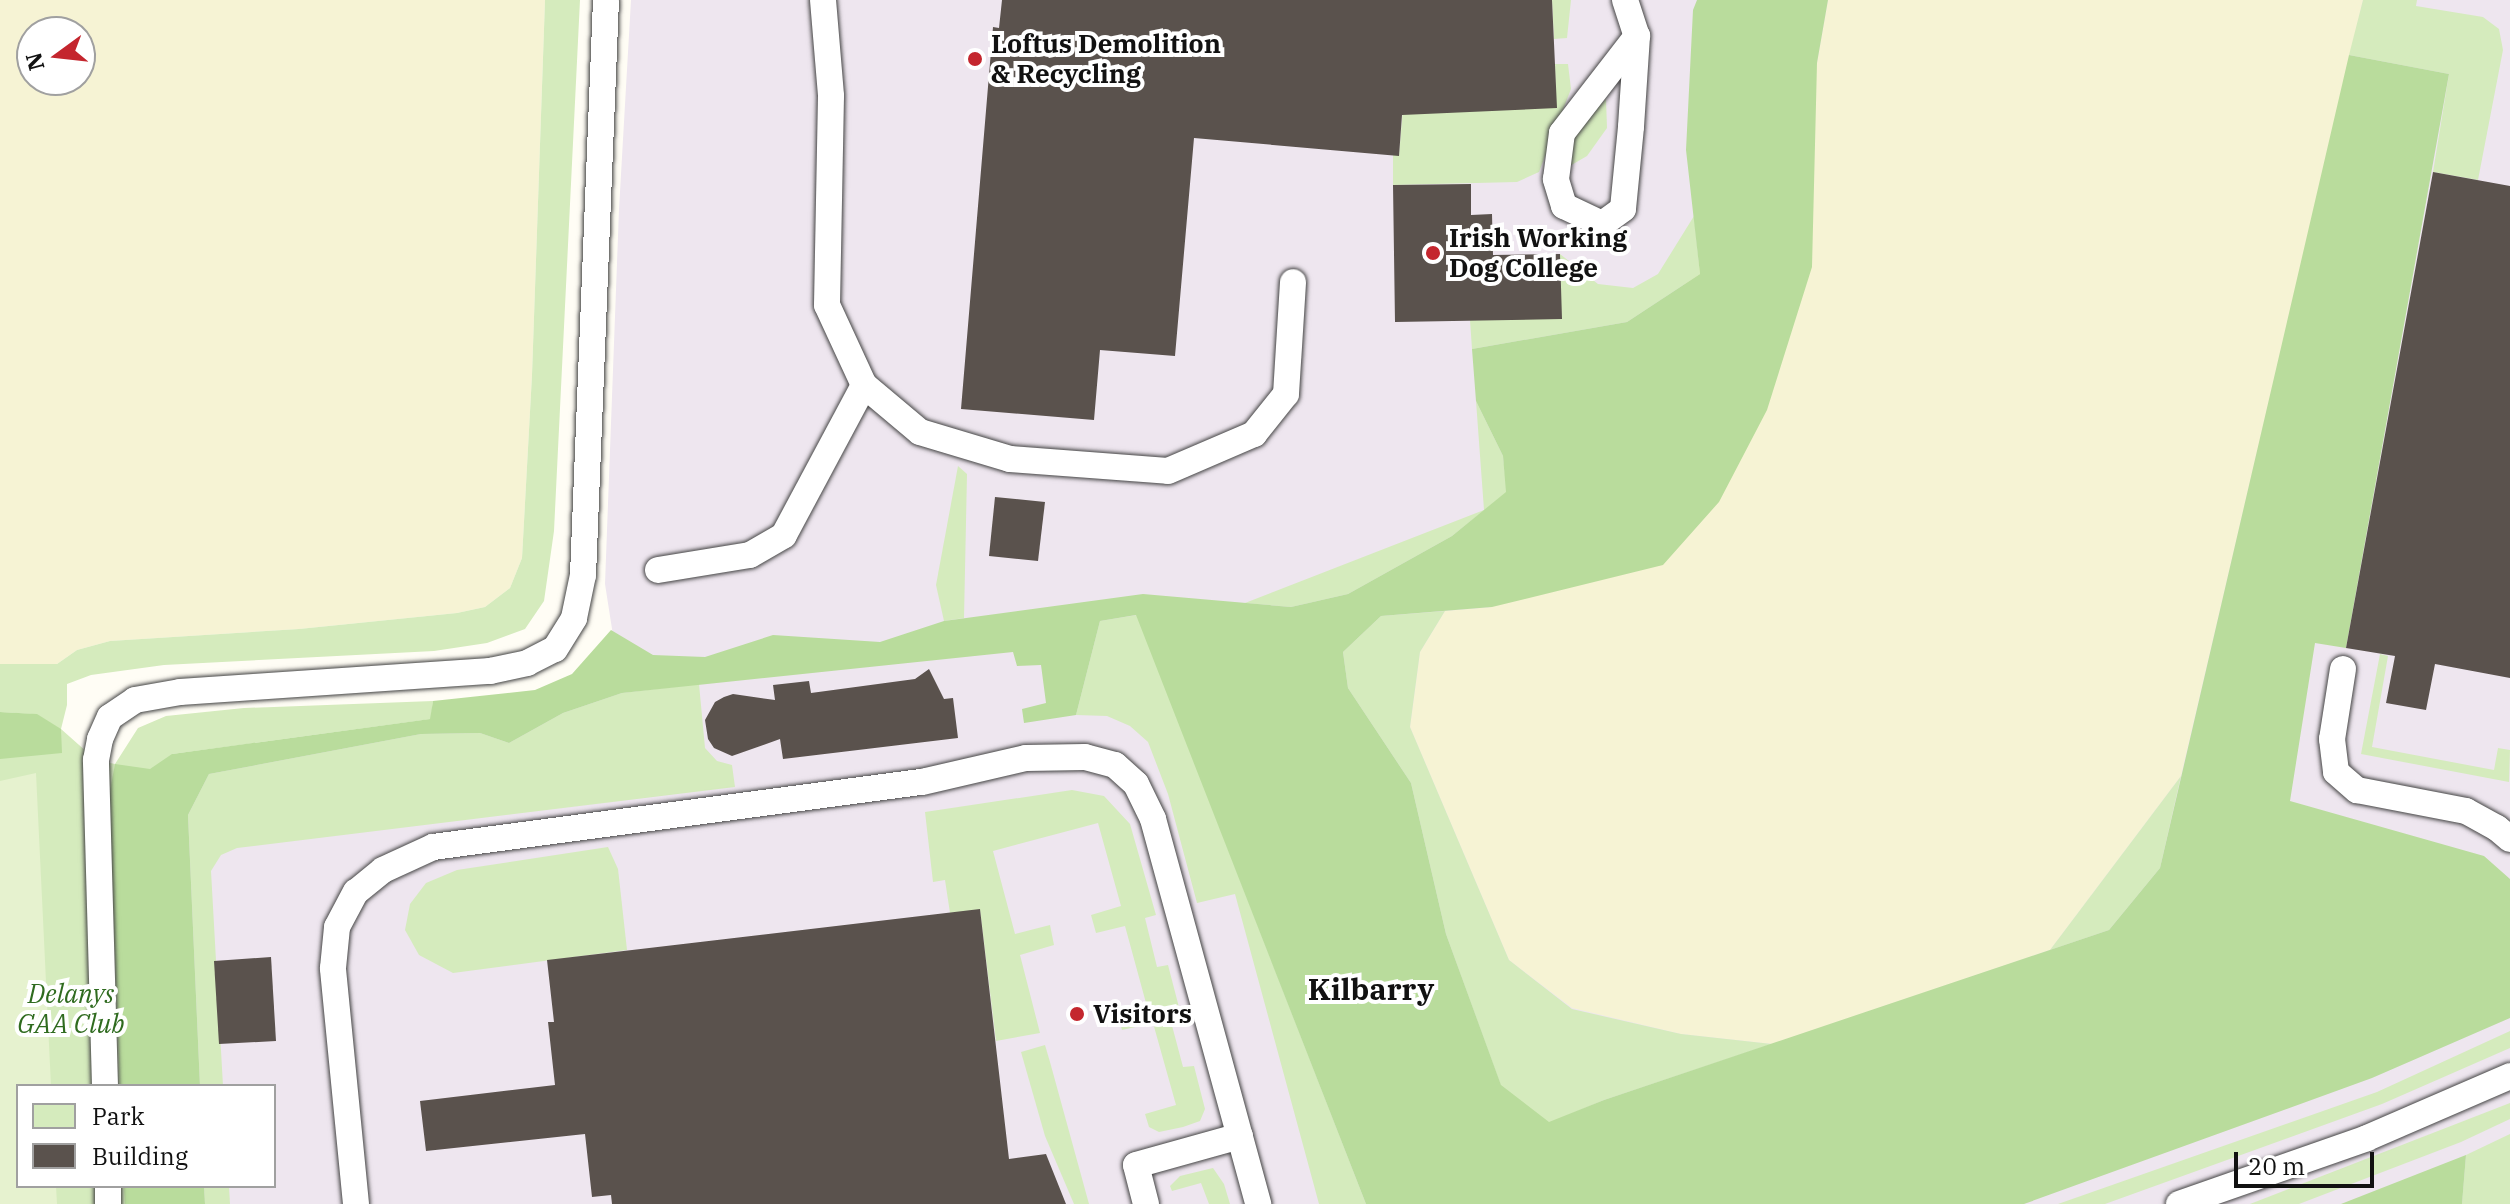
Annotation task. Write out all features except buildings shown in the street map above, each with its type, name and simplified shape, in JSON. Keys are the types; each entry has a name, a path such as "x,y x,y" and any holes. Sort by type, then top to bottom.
{"lane":[{"path":"105,1084 96,760 110,717 135,700 180,692 490,671 527,663 555,649 574,618 583,575 606,0"},
{"path":"823,0 831,96 827,305 864,385 920,432 1010,459 1168,471 1254,434 1286,394 1293,282"},
{"path":"1625,0 1637,36 1623,209 1602,224 1564,206 1556,179 1562,133 1637,36"},
{"path":"658,570 750,555 784,535 864,385"},
{"path":"2343,669 2332,739 2336,772 2357,790 2466,811 2510,839"},
{"path":"356,1204 333,968 337,927 356,892 383,870 433,847 922,782 1026,758 1085,757 1115,765 1136,784 1153,819 1258,1204"},
{"path":"2179,1204 2367,1138 2510,1076"},
{"path":"1146,1204 1136,1165 1240,1136"}],"shaded area":[{"path":"0,0 545,0 532,375 522,558 510,588 485,607 457,613 299,629 110,641 77,650 57,664 0,664"},
{"path":"631,0 2510,0 2510,1204 148,1204 147,1188 276,1188 276,1084 144,1084 150,769 622,693 605,584 619,209"},
{"path":"1828,0 2363,0 2181,776 2050,950 1772,1044 1681,1034 1572,1008 1509,960 1410,727 1420,652 1445,611 1492,607 1817,63"}],"green space":[{"name":"Delanys GAA Club","path":"545,0 580,0 554,531 544,601 525,629 487,643 434,651 164,665 91,675 67,684 67,705 61,729 96,760 115,764 138,728 166,716 244,708 433,701 431,719 172,754 144,1084 16,1084 16,1188 147,1188 148,1204 0,1204 0,722 33,714 0,712 0,664 57,664 77,650 110,641 299,629 457,613 485,607 510,588 522,558 532,375"},
{"path":"1552,0 1571,0 1567,38 1554,39"},
{"path":"1697,0 1828,0 1817,63 1812,267 1767,410 1719,502 1663,565 1492,607 1381,616 1343,652 1348,688 1411,783 1446,934 1501,1085 1549,1122 1604,1100 2109,930 2160,868 2349,55 2449,74 2346,648 2315,643 2290,801 2484,856 2510,879 2510,1018 2372,1078 2024,1204 1366,1204 1136,615 1100,621 1076,715 1024,723 1022,709 1046,703 1041,665 1017,666 1013,652 622,693 563,713 509,743 480,733 421,734 209,774 188,815 200,1084 120,1084 109,796 115,764 150,769 172,754 430,719 433,701 535,690 572,674 611,630 653,655 705,657 773,635 880,642 944,621 1143,594 1291,607 1348,594 1452,536 1506,492 1503,456 1476,401 1472,349 1627,322 1700,274 1686,150 1693,10"},
{"path":"2363,0 2417,0 2416,6 2483,17 2499,29 2503,50 2478,180 2433,172 2449,74 2349,55"},
{"path":"1407,60 1556,108 1555,64 1568,64 1571,89 1539,172 1517,182 1393,185 1393,155 1399,155"},
{"path":"1606,99 1607,128 1587,156 1568,167 1568,137"},
{"path":"1694,216 1700,274 1627,322 1472,349 1470,320 1561,318 1560,254 1598,284 1633,288 1658,274"},
{"path":"1476,401 1503,456 1507,492 1452,536 1348,594 1291,607 1245,603 1484,510"},
{"path":"958,466 967,474 964,618 944,621 936,585"},
{"path":"1445,611 1420,652 1410,727 1509,960 1572,1009 1681,1034 1772,1044 1604,1100 1549,1123 1501,1086 1446,934 1411,783 1348,688 1343,652 1381,616"},
{"path":"1137,615 1366,1204 1319,1204 1235,894 1197,903 1168,794 1148,742 1130,726 1107,716 1076,715 1100,621"},
{"path":"2380,654 2388,656 2372,747 2494,770 2498,748 2510,750 2509,782 2361,754"},
{"path":"699,684 705,748 717,761 732,765 735,787 237,848 221,855 211,871 223,1084 200,1084 188,815 209,774 421,734 480,733 509,743 563,713 622,693"},
{"path":"0,712 37,714 61,729 62,753 0,759"},
{"path":"36,773 51,1084 16,1084 16,1188 56,1188 57,1204 0,1204 0,781"},
{"path":"2181,776 2160,868 2109,930 2050,950"},
{"path":"1072,790 1104,796 1130,824 1156,915 1145,918 1157,967 1168,965 1181,1015 1170,1018 1183,1067 1194,1066 1205,1109 1200,1121 1159,1132 1149,1127 1145,1114 1176,1105 1153,1023 1122,1030 1117,1012 1146,1003 1125,926 1096,933 1091,915 1121,906 1098,823 993,851 1015,934 1050,925 1054,945 1020,955 1040,1033 996,1041 980,910 950,913 945,880 933,882 925,812"},
{"path":"608,847 618,869 627,950 453,973 419,955 405,930 410,904 426,883 457,870"},
{"path":"2510,1031 2510,1048 2382,1104 2105,1204 2058,1204 2377,1092"},
{"path":"1045,1045 1089,1204 1074,1204 1045,1136 1021,1052"},
{"path":"2510,1103 2510,1119 2461,1142 2299,1204 2250,1204"},
{"path":"2510,1134 2510,1204 2462,1204 2466,1155"},
{"path":"2466,1155 2462,1204 2341,1204"},
{"path":"1213,1168 1224,1184 1230,1204 1209,1204 1201,1183 1172,1191 1170,1186 1180,1176"},
{"path":"124,1188 204,1188 205,1204 125,1204"},
{"path":"204,1188 229,1188 230,1204 205,1204"}],"place":[{"name":"Loftus Demolition & Recycling","path":"975,59"},
{"name":"Irish Working Dog College","path":"1433,253"},
{"name":"Visitors","path":"1077,1014"}],"district":[{"name":"Kilbarry","path":"1371,989"}]}
